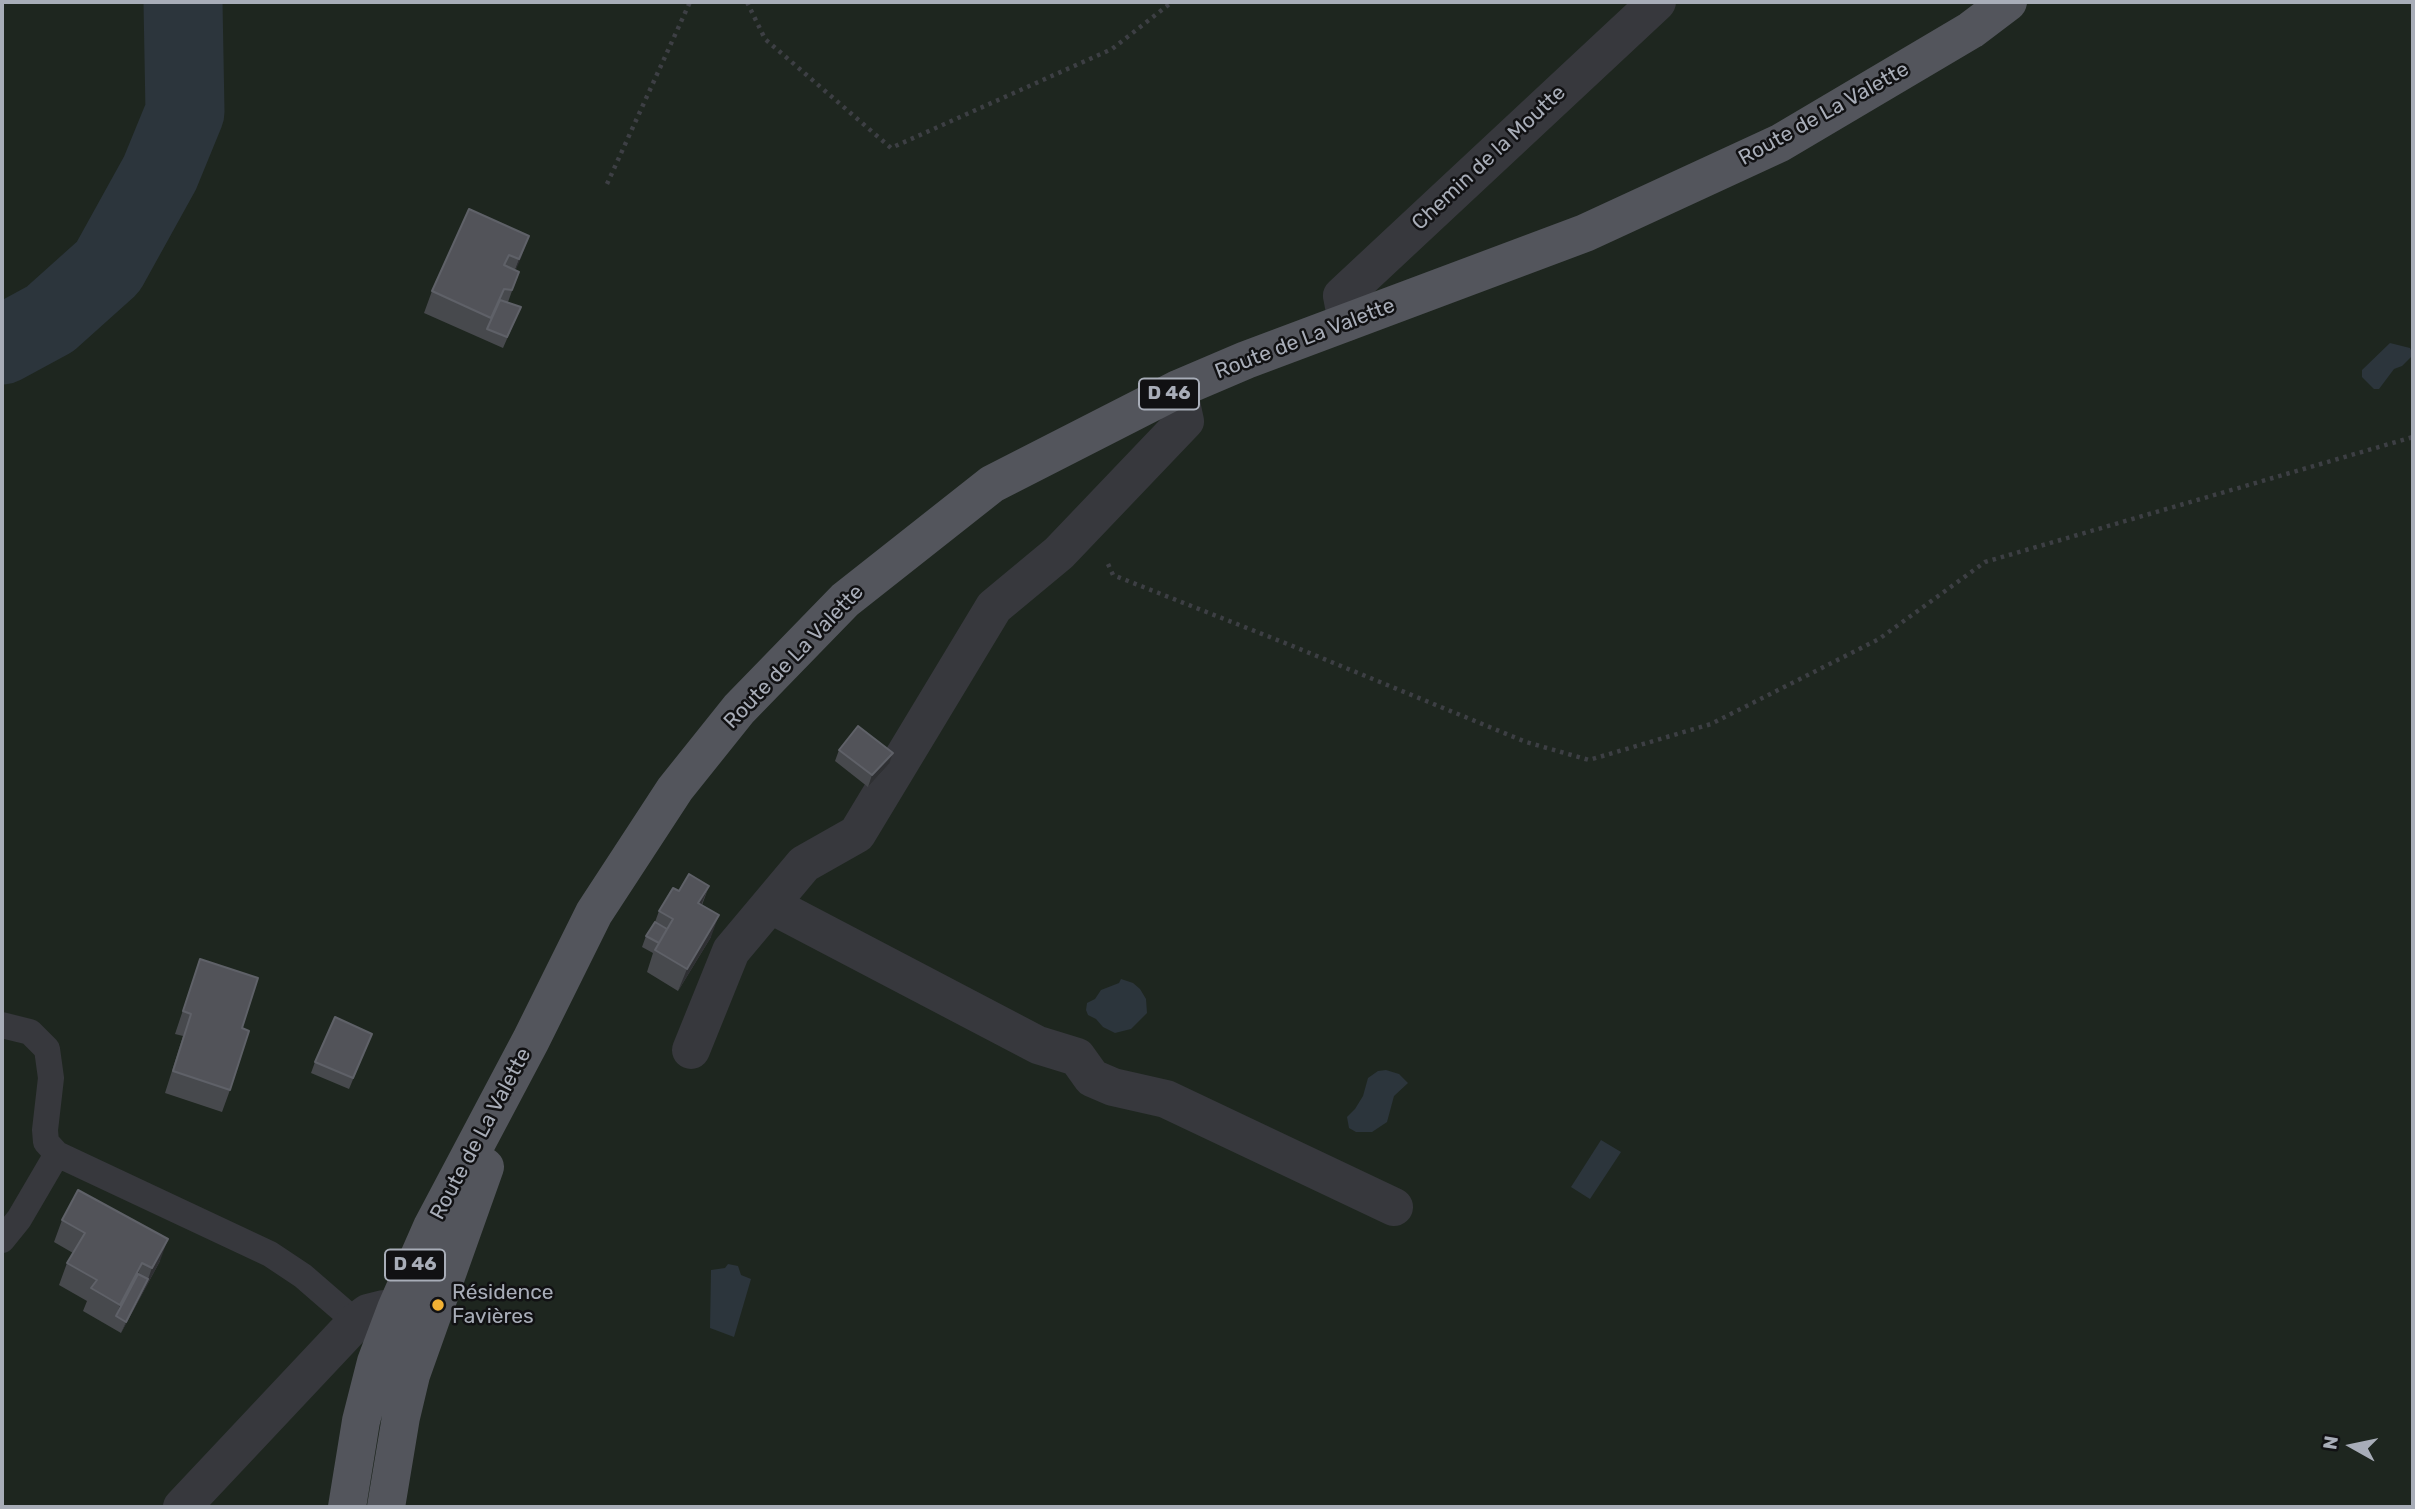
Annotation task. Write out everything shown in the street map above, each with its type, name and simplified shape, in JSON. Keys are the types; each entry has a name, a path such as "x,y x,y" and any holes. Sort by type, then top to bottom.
{"main road":[{"name":"Route de La Valette","path":"347,1507 361,1421 376,1362 396,1309 432,1227 531,1040 594,913 675,789 739,709 845,600 992,484 1178,389 1246,360 1584,233 1780,144 1971,30 2008,2"},
{"name":"Route de La Valette","path":"386,1507 411,1375 531,1040"}],"street":[{"name":"Chemin de la Moutte","path":"1347,322 1342,296 1657,2"},
{"path":"691,1050 732,951 804,864 857,834 994,607 1059,553 1185,421 1178,389"},
{"path":"771,905 1038,1045 1077,1058 1093,1079 1113,1087 1166,1099 1394,1207"},
{"path":"182,1507 356,1322 368,1313 396,1309 431,1323"}],"lane":[{"path":"2,1025 30,1032 47,1049 51,1077 44,1130 46,1142 57,1154 270,1254 303,1276 356,1322"},
{"path":"2,1240 19,1219 57,1154"}],"path":[{"path":"607,184 690,2"},
{"path":"747,2 765,39 891,148 1112,50 1172,2"},
{"path":"1089,521 1113,575 1526,742 1589,760 1711,724 1879,639 1985,562 2413,437"}],"shaded area":[{"path":"2,2 2413,2 2413,1507 2,1507"},
{"path":"2390,343 2410,348 2413,355 2402,366 2394,369 2379,389 2374,389 2362,377 2362,370"},
{"path":"1121,979 1140,989 1146,999 1147,1013 1131,1029 1115,1033 1103,1027 1088,1015 1086,1010 1087,1003 1095,999 1101,990 1119,983"},
{"path":"1386,1070 1399,1074 1408,1083 1394,1096 1387,1122 1372,1132 1356,1132 1349,1128 1347,1117 1363,1096 1368,1078 1378,1071"},
{"path":"1601,1140 1621,1152 1590,1199 1571,1187"},
{"path":"728,1264 738,1266 741,1275 751,1279 734,1337 710,1328 711,1270 725,1268"}],"building":[{"path":"469,209 529,236 519,259 509,255 504,265 519,272 512,290 504,289 491,318 432,291"},
{"path":"500,300 521,307 507,337 487,329"},
{"path":"858,726 893,753 872,775 839,750"},
{"path":"689,874 709,886 698,903 719,915 687,969 655,950 673,919 659,911 673,888 679,891"},
{"path":"655,922 667,929 659,943 646,936"},
{"path":"200,959 258,978 242,1028 249,1031 230,1090 173,1071 191,1014 183,1011"},
{"path":"335,1017 372,1034 353,1078 315,1062"},
{"path":"78,1190 168,1239 152,1268 142,1263 120,1305 91,1288 97,1280 67,1263 85,1233 62,1220"},
{"path":"138,1274 148,1279 126,1322 116,1316"}],"waterway":[{"path":"2,345 50,319 108,267 160,173 185,112 183,2"}],"place":[{"name":"Résidence Favières","path":"438,1305"}]}
